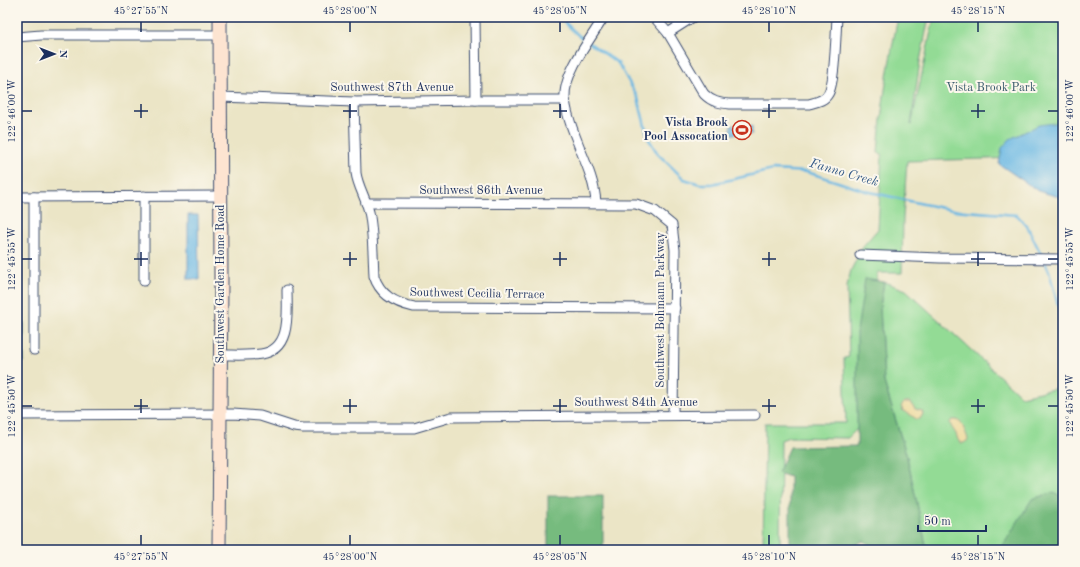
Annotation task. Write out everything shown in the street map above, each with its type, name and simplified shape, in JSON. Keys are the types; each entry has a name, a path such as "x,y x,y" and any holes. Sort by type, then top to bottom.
{"main road":[{"name":"Southwest Garden Home Road","path":"219,550 221,355 220,17"}],"street":[{"path":"475,17 476,100"},
{"path":"596,204 593,183 574,132 564,100 564,93 567,79 604,17"},
{"path":"654,17 668,33 704,94 710,100 730,104 809,104 820,102 828,95 832,82 837,17"},
{"path":"668,33 693,17"},
{"path":"17,37 41,35 220,35"},
{"name":"Southwest 87th Avenue","path":"220,97 354,102 564,100"},
{"name":"Southwest Cecilia Terrace","path":"354,102 357,181 370,216 374,276 377,284 384,294 400,304 414,308 675,308"},
{"path":"144,196 144,280"},
{"path":"17,197 220,196"},
{"path":"34,197 34,350"},
{"name":"Southwest 86th Avenue","path":"366,203 596,204"},
{"name":"Southwest Bohmann Parkway","path":"596,204 636,204 655,211 672,225 675,250 673,415"},
{"path":"860,255 940,258 1063,259"},
{"path":"221,355 260,354 269,352 278,345 282,340 286,329 287,290"},
{"name":"Southwest 84th Avenue","path":"17,415 220,413 251,415 294,427 414,428 451,417 755,415"}],"green space":[{"name":"Vista Brook Park","path":"898,17 929,17 920,61 911,125 934,17 1063,17 1063,157 907,161 903,218 902,273 877,273 878,303 860,426 848,438 789,437 781,440 780,550 763,550 765,423 846,423 844,358 849,357 847,286 851,270 864,245 878,229 882,154 878,153 879,136"},
{"path":"865,279 884,282 880,307 884,382 907,457 927,550 880,550 863,541 846,550 790,550 790,477 778,473 790,447 857,446 857,331"},
{"path":"884,282 906,290 1021,396 1063,387 1063,550 927,550 907,457 884,382 880,307"},
{"path":"17,323 24,323 24,361 17,361"},
{"path":"1054,492 1063,498 1063,550 1000,550 1032,499"},
{"path":"548,496 603,496 603,550 548,550"}],"sand":[{"path":"905,402 910,402 915,409 922,411 923,414 920,419 916,419 903,411 901,406"},
{"path":"952,420 961,422 968,440 964,443 961,443 958,440 950,424"}],"water":[{"path":"1063,122 1063,198 1038,191 999,164 1002,148 1010,139 1039,125"},
{"name":"Vista Brook Pool Assocation","path":"731,125 752,126 752,134 731,134"},
{"path":"188,215 198,215 199,279 188,279"}],"waterway":[{"name":"Fanno Creek","path":"559,17 578,35 618,63 638,98 648,138 658,154 684,179 700,184 712,184 773,170 807,172 866,191 952,210 1017,215 1027,226 1042,256"},
{"name":"Fanno Creek","path":"1044,260 1049,271 1063,325"}],"place":[{"name":"Vista Brook Pool Assocation","path":"742,130"}]}
